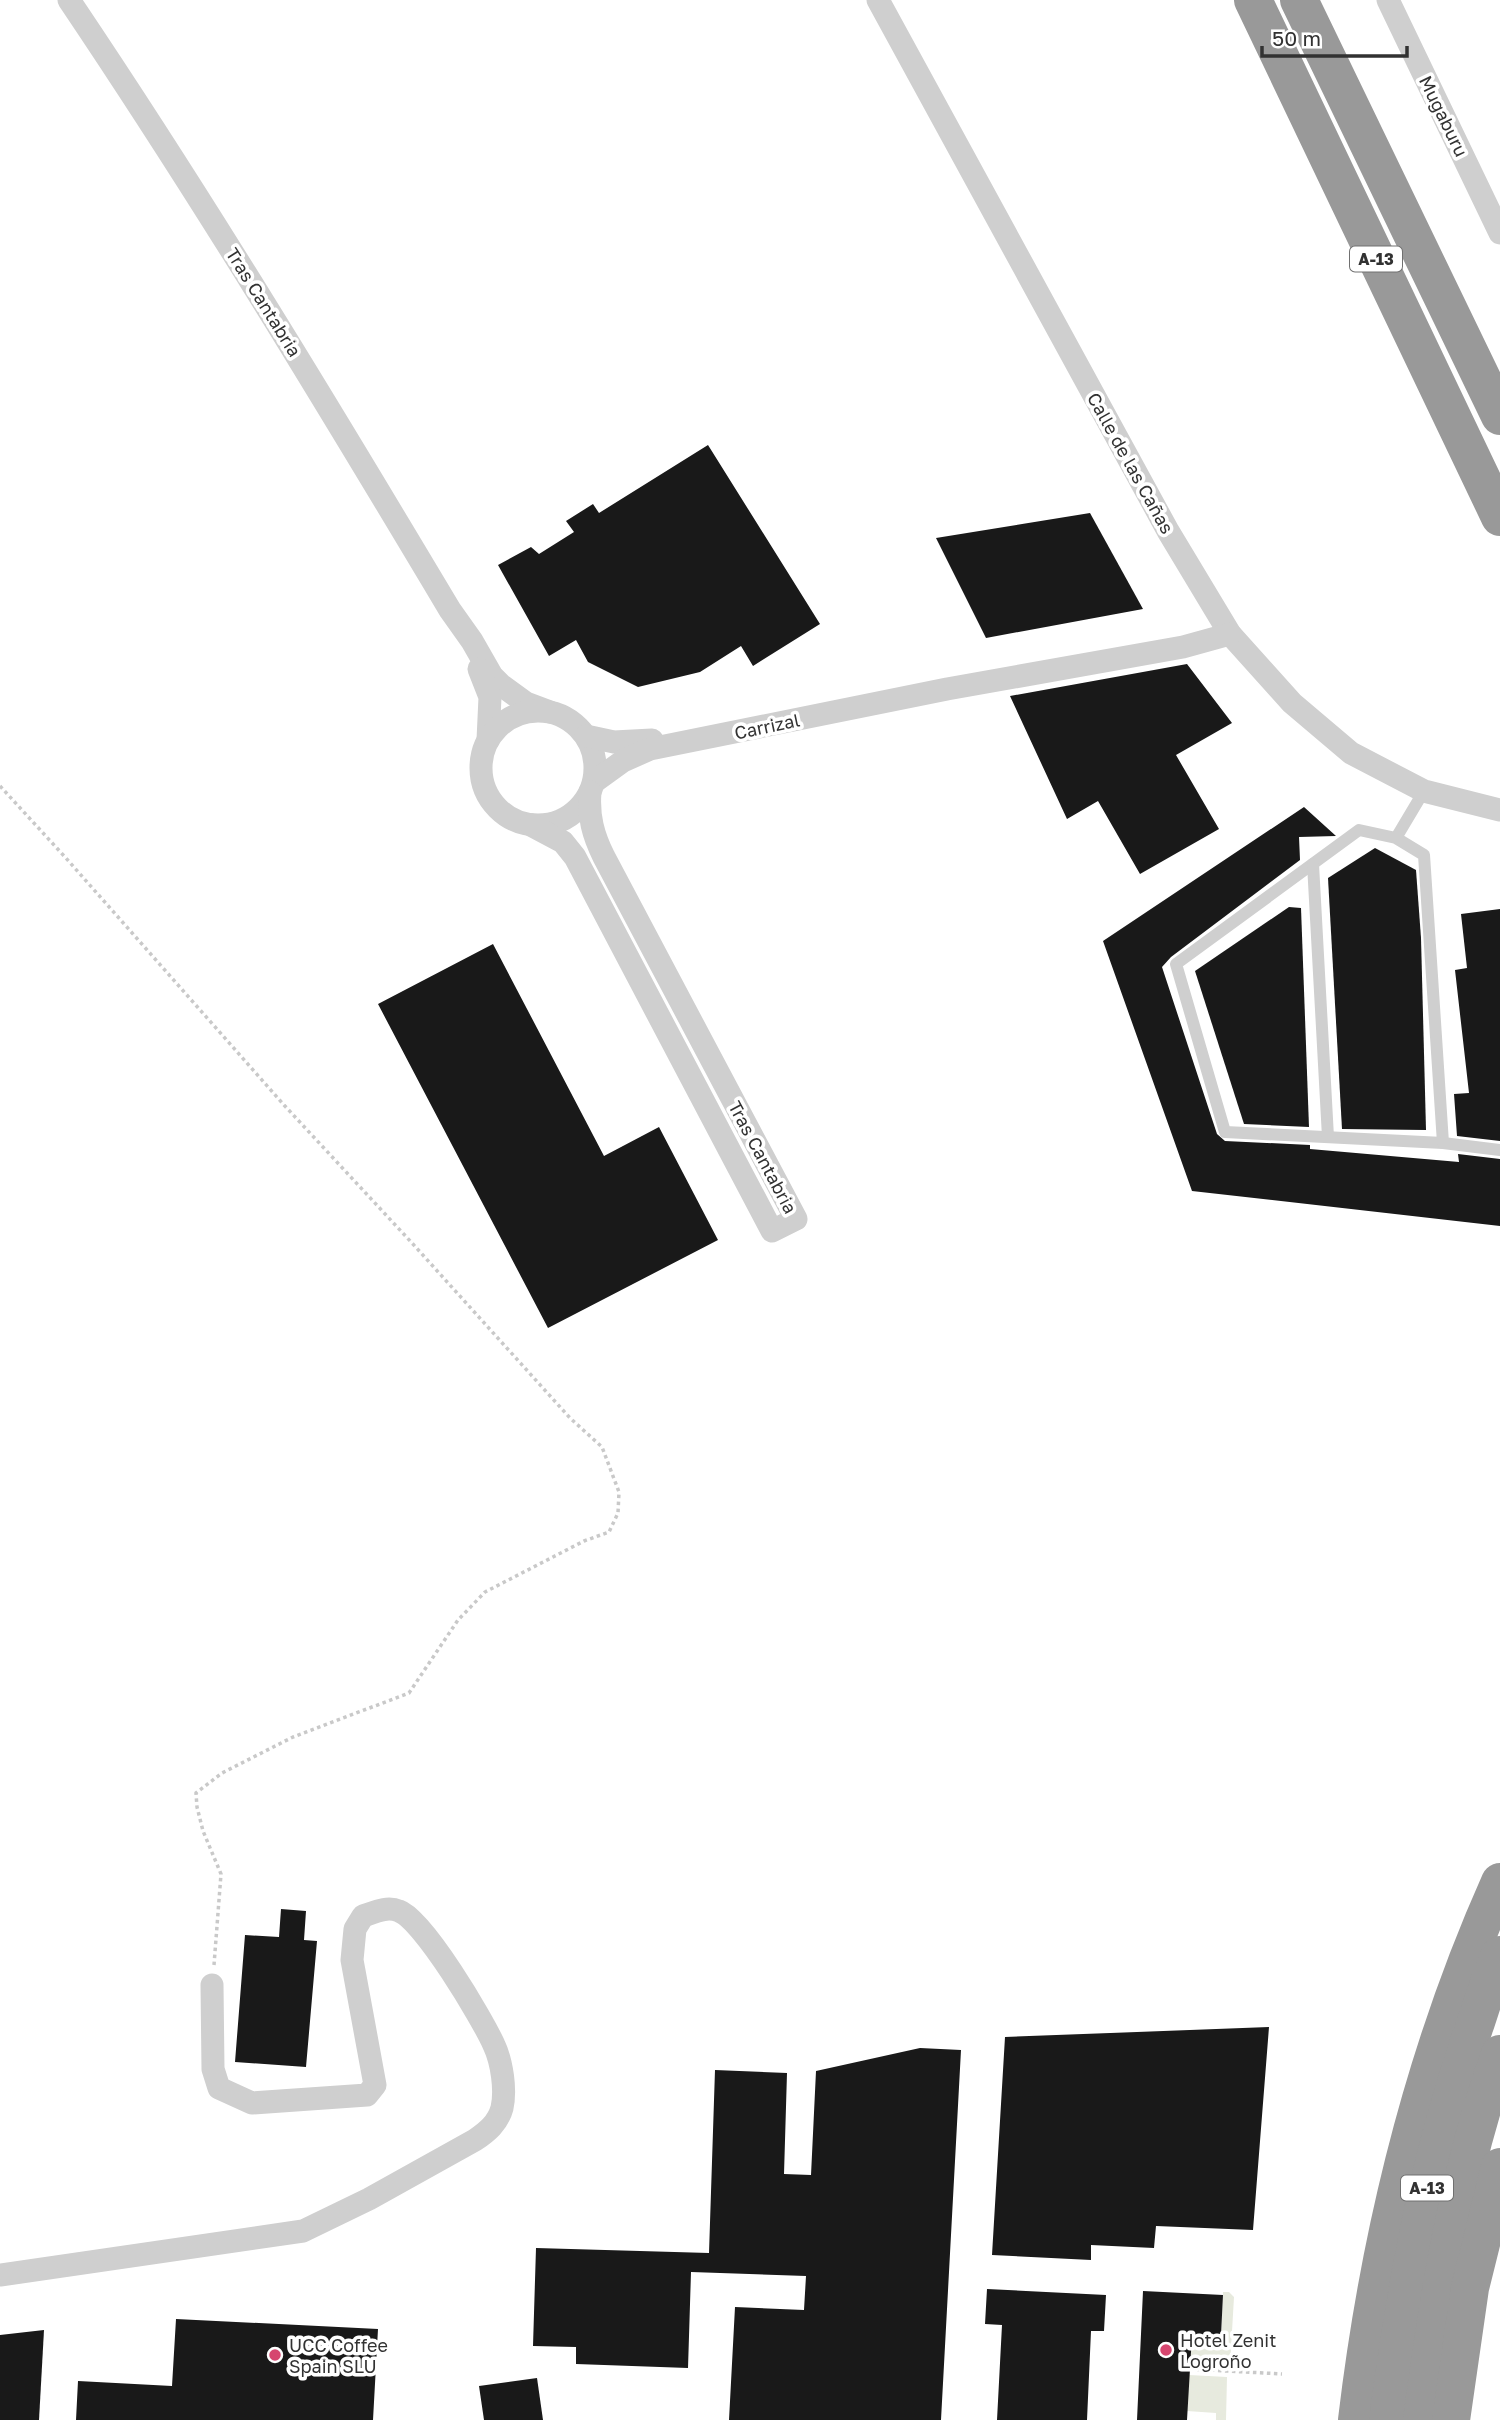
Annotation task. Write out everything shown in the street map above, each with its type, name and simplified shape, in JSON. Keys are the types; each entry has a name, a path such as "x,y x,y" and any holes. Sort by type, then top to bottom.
{"highway":[{"name":"A-13","path":"1253,0 1500,517"},
{"name":"A-13","path":"1299,0 1500,416"},
{"path":"1357,2420 1382,2260 1426,2078 1500,1882"},
{"name":"A-13","path":"1388,2420 1410,2267 1430,2175 1452,2094 1498,1959"},
{"name":"A-13","path":"1422,2420 1450,2240 1467,2166 1500,2054"},
{"path":"1455,2408 1470,2288 1500,2167"}],"street":[{"name":"Tras Cantabria","path":"69,0 299,356 492,676 526,703 550,712"},
{"name":"Calle de las Cañas","path":"878,0 1168,531 1230,634 1292,703 1351,753 1424,791 1500,810"},
{"name":"Mugaburu","path":"1388,0 1500,233"},
{"name":"Tras Cantabria","path":"450,610 490,696 488,740"},
{"name":"Carrizal","path":"592,787 636,754 650,750 947,690 1184,648 1230,634"},
{"name":"Carrizal","path":"586,736 632,743 907,689 947,690"},
{"path":"532,711 550,712 564,716 586,736 593,750 596,766 592,787 580,807 566,818 549,825 531,825 513,820 498,810 486,794 481,776 481,758 488,740 499,726 514,716 532,711"},
{"name":"Tras Cantabria","path":"531,825 563,842 575,857 772,1231 796,1219 594,838 590,820 592,787"},
{"path":"0,2274 303,2231 369,2199 475,2140 492,2129 502,2109 503,2086 495,2046 427,1937 402,1912 388,1908 363,1916 355,1929 352,1960 376,2085 367,2095 252,2103 219,2088 213,2069 212,1985"}],"lane":[{"path":"1396,838 1424,791"},
{"path":"1443,1143 1424,855 1396,838 1359,830 1176,964 1225,1132 1443,1143 1500,1150"},
{"path":"1313,864 1328,1137"}],"path":[{"path":"0,786 284,1105 570,1418 603,1447 619,1492 618,1513 609,1532 584,1541 485,1592 458,1619 409,1693 293,1737 222,1773 196,1793 203,1831 221,1874 212,1985"},
{"path":"1190,2369 1282,2374"}],"shaded area":[{"path":"1223,2292 1229,2292 1234,2297 1230,2366 1190,2364 1192,2335 1221,2335"},
{"path":"1189,2375 1227,2377 1226,2420 1216,2420 1216,2413 1187,2411"}],"building":[{"path":"708,445 820,624 753,666 741,646 700,672 638,687 588,662 576,640 549,656 498,565 531,547 539,554 574,532 566,521 593,504 599,513"},
{"path":"1090,513 1143,609 986,638 936,538"},
{"path":"1187,664 1232,723 1176,755 1219,829 1140,874 1098,801 1067,819 1010,696"},
{"path":"1304,807 1336,836 1299,837 1300,860 1171,957 1162,967 1217,1134 1225,1141 1310,1145 1310,1149 1459,1162 1458,1154 1500,1159 1500,1226 1192,1191 1103,941"},
{"path":"1375,848 1416,870 1421,938 1426,1130 1342,1129 1328,878"},
{"path":"1289,907 1301,908 1309,1127 1244,1124 1195,971"},
{"path":"1500,909 1500,1141 1457,1136 1454,1094 1469,1093 1455,970 1467,968 1461,914"},
{"path":"493,944 604,1156 659,1127 718,1240 548,1328 378,1004"},
{"path":"281,1909 306,1911 304,1940 317,1941 306,2067 235,2062 245,1935 279,1937"},
{"path":"1269,2027 1253,2230 1156,2226 1154,2248 1091,2245 1091,2260 992,2255 1005,2037"},
{"path":"920,2048 961,2050 941,2420 729,2420 735,2307 804,2310 806,2276 691,2272 688,2368 576,2364 576,2347 533,2346 536,2248 709,2253 715,2070 787,2073 784,2174 811,2175 816,2071"},
{"path":"987,2289 1106,2295 1104,2331 1091,2331 1087,2420 997,2420 1002,2325 985,2324"},
{"name":"Hotel Zenit Logroño","path":"1143,2291 1223,2295 1221,2335 1192,2335 1187,2420 1137,2420"},
{"name":"UCC Coffee Spain SLU","path":"176,2319 378,2329 373,2420 76,2420 78,2381 172,2386"},
{"path":"44,2330 39,2420 0,2420 0,2335"},
{"path":"537,2378 543,2420 484,2420 479,2386"}],"place":[{"name":"Hotel Zenit Logroño","path":"1166,2350"},
{"name":"UCC Coffee Spain SLU","path":"275,2355"}]}
